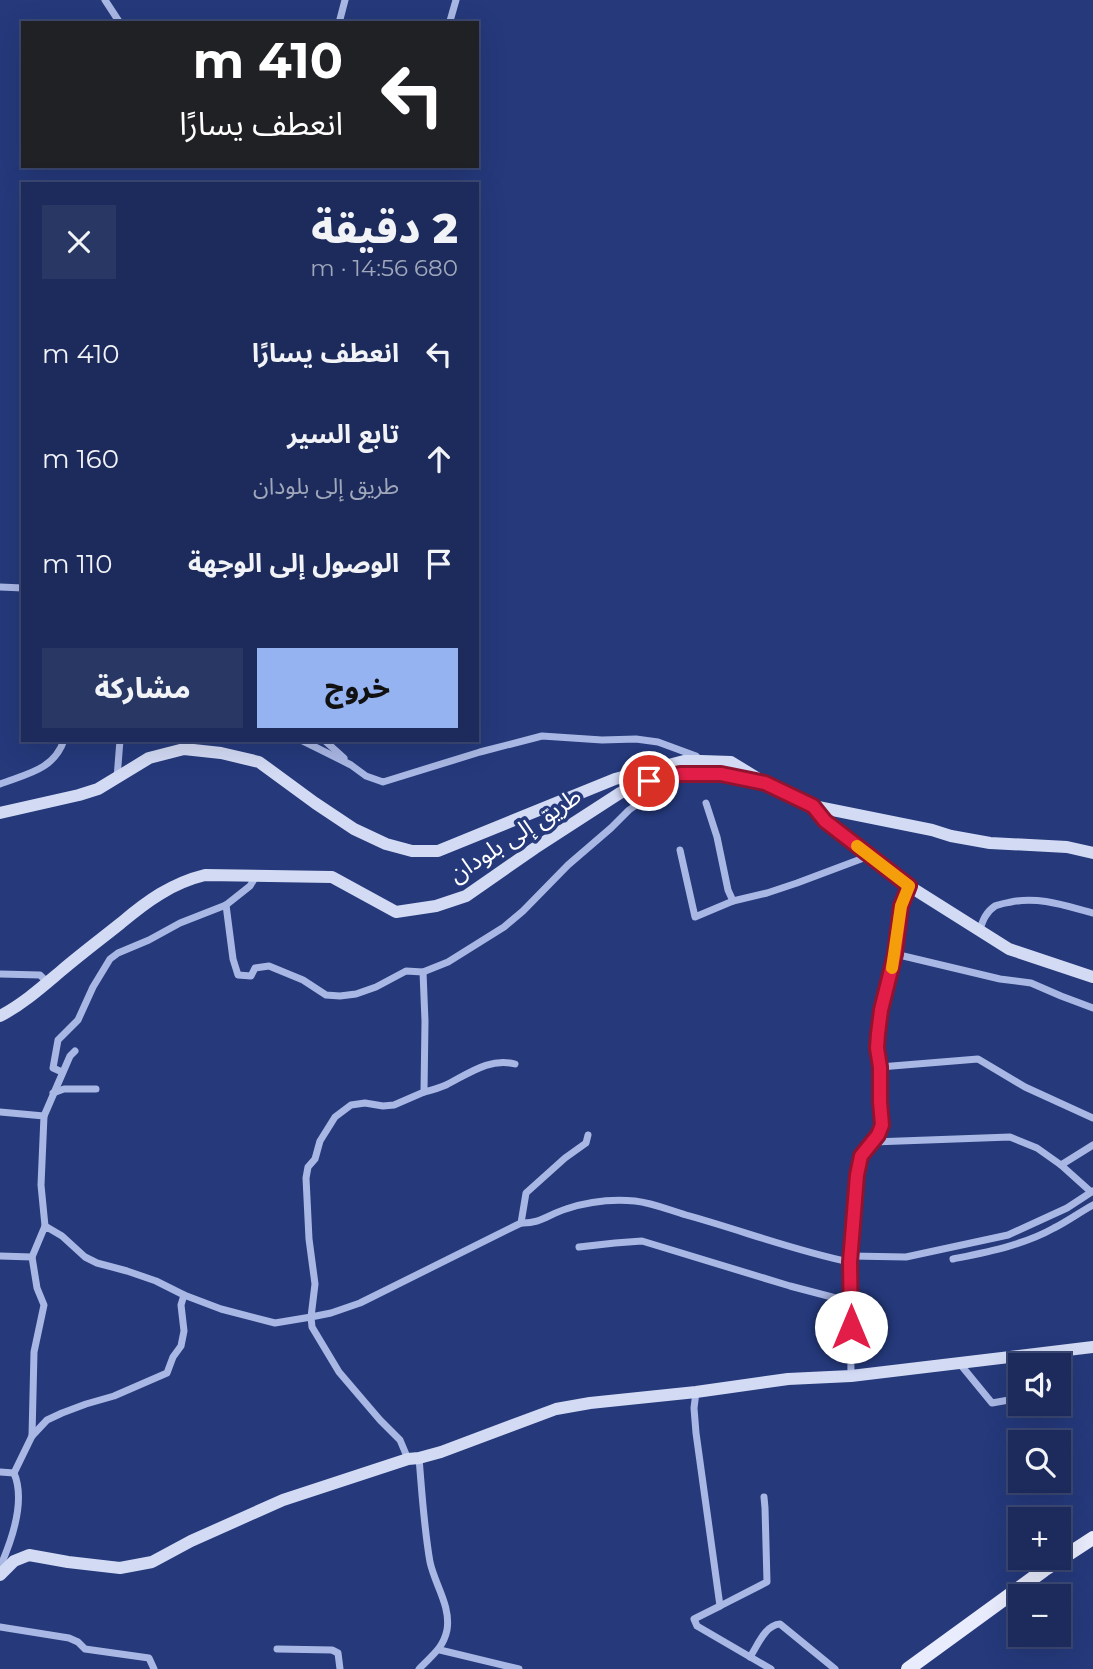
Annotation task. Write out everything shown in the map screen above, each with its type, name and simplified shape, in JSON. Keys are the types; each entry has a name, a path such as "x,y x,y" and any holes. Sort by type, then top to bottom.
{"main road":[{"path":"0,813 98,789 149,758 167,752 184,749 220,752 258,762 354,829 386,845 412,851 438,851 615,779 684,761 731,762 765,783 813,806 990,843 1068,847 1093,853"},
{"name":"طريق إلى بلودان","path":"0,1016 17,1007 48,983 146,902 187,879 205,875 332,877 396,912 436,906 466,895 620,793 649,781 680,774 721,774 765,783"},
{"path":"813,806 825,821 909,886 1009,948 1093,977"},
{"path":"0,1575 13,1561 29,1555 120,1568 152,1562 191,1541 283,1500 414,1459 556,1409 788,1379 851,1376 1093,1347"},
{"path":"908,1669 1044,1570 1093,1538"},
{"path":"1042,1584 1093,1549"},
{"path":"924,1669 1008,1609"}],"street":[{"path":"106,0 119,21"},
{"path":"341,21 345,0"},
{"path":"450,21 456,0"},
{"path":"0,587 21,588"},
{"path":"326,742 366,776 383,782 542,736 658,742 696,756 701,761"},
{"path":"0,784 39,771 61,751 63,742"},
{"path":"117,778 120,742"},
{"path":"305,742 351,765"},
{"path":"226,905 233,959 238,975 251,976 255,968 269,966 303,980 326,995 356,994 406,971 423,972 448,962 504,927 629,810 680,774"},
{"path":"706,803 733,901"},
{"path":"680,850 695,917 733,901 787,886 869,856"},
{"path":"62,1072 53,1068 58,1040 78,1020 110,959 180,922 226,905 250,886 256,876"},
{"path":"851,1376 851,1259 857,1175 861,1156 878,1135 882,1125 878,1034 895,954 901,906 909,886"},
{"path":"979,929 984,916 996,905 1020,900 1055,903 1093,913"},
{"path":"895,954 1000,979 1031,983 1093,1008"},
{"path":"423,972 425,1092"},
{"path":"0,974 40,975 48,983"},
{"path":"32,1436 34,1352 44,1305 37,1288 32,1257 45,1226 41,1185 44,1116 62,1072 75,1051"},
{"path":"880,1067 978,1059 1025,1087 1093,1118"},
{"path":"419,1669 440,1650 448,1620 443,1596 431,1567 414,1459 339,1372 312,1327 315,1284 309,1239 306,1178 320,1141 335,1116 351,1105 394,1105 446,1085 488,1064 506,1061 516,1064"},
{"path":"53,1093 96,1089"},
{"path":"0,1112 44,1116"},
{"path":"521,1223 526,1193 586,1143 588,1135"},
{"path":"45,1226 97,1263 137,1274 221,1309 275,1323 331,1313 360,1303 521,1223 534,1223 565,1209 588,1204 634,1201 663,1206 817,1255 851,1259 906,1257 1008,1236 1067,1208 1092,1191 1037,1148 1010,1137 873,1142"},
{"path":"1061,1165 1093,1145"},
{"path":"953,1259 1003,1247 1052,1229 1093,1205"},
{"path":"579,1247 642,1241 851,1303"},
{"path":"0,1256 32,1257"},
{"path":"0,1567 16,1518 19,1486 14,1473 32,1436 47,1420 62,1413 114,1396 167,1373 181,1346 184,1331 181,1304 184,1294"},
{"path":"960,1364 992,1403 1008,1400"},
{"path":"696,1392 696,1433 720,1605"},
{"path":"0,1472 14,1473"},
{"path":"764,1497 767,1582 694,1619 697,1626 771,1669"},
{"path":"750,1657 769,1628 777,1623 835,1669"},
{"path":"0,1628 69,1638 85,1649 149,1658 155,1669"},
{"path":"277,1649 332,1650 338,1653 340,1669"},
{"path":"440,1650 519,1669"}],"slow traffic":[{"path":"857,846 909,886 901,906 892,968"}],"route":[{"path":"649,781 680,774 721,774 765,783 813,806 825,821 909,886 901,906 895,954 878,1034 882,1125 878,1135 861,1156 857,1175 850,1262 851,1327"}]}
